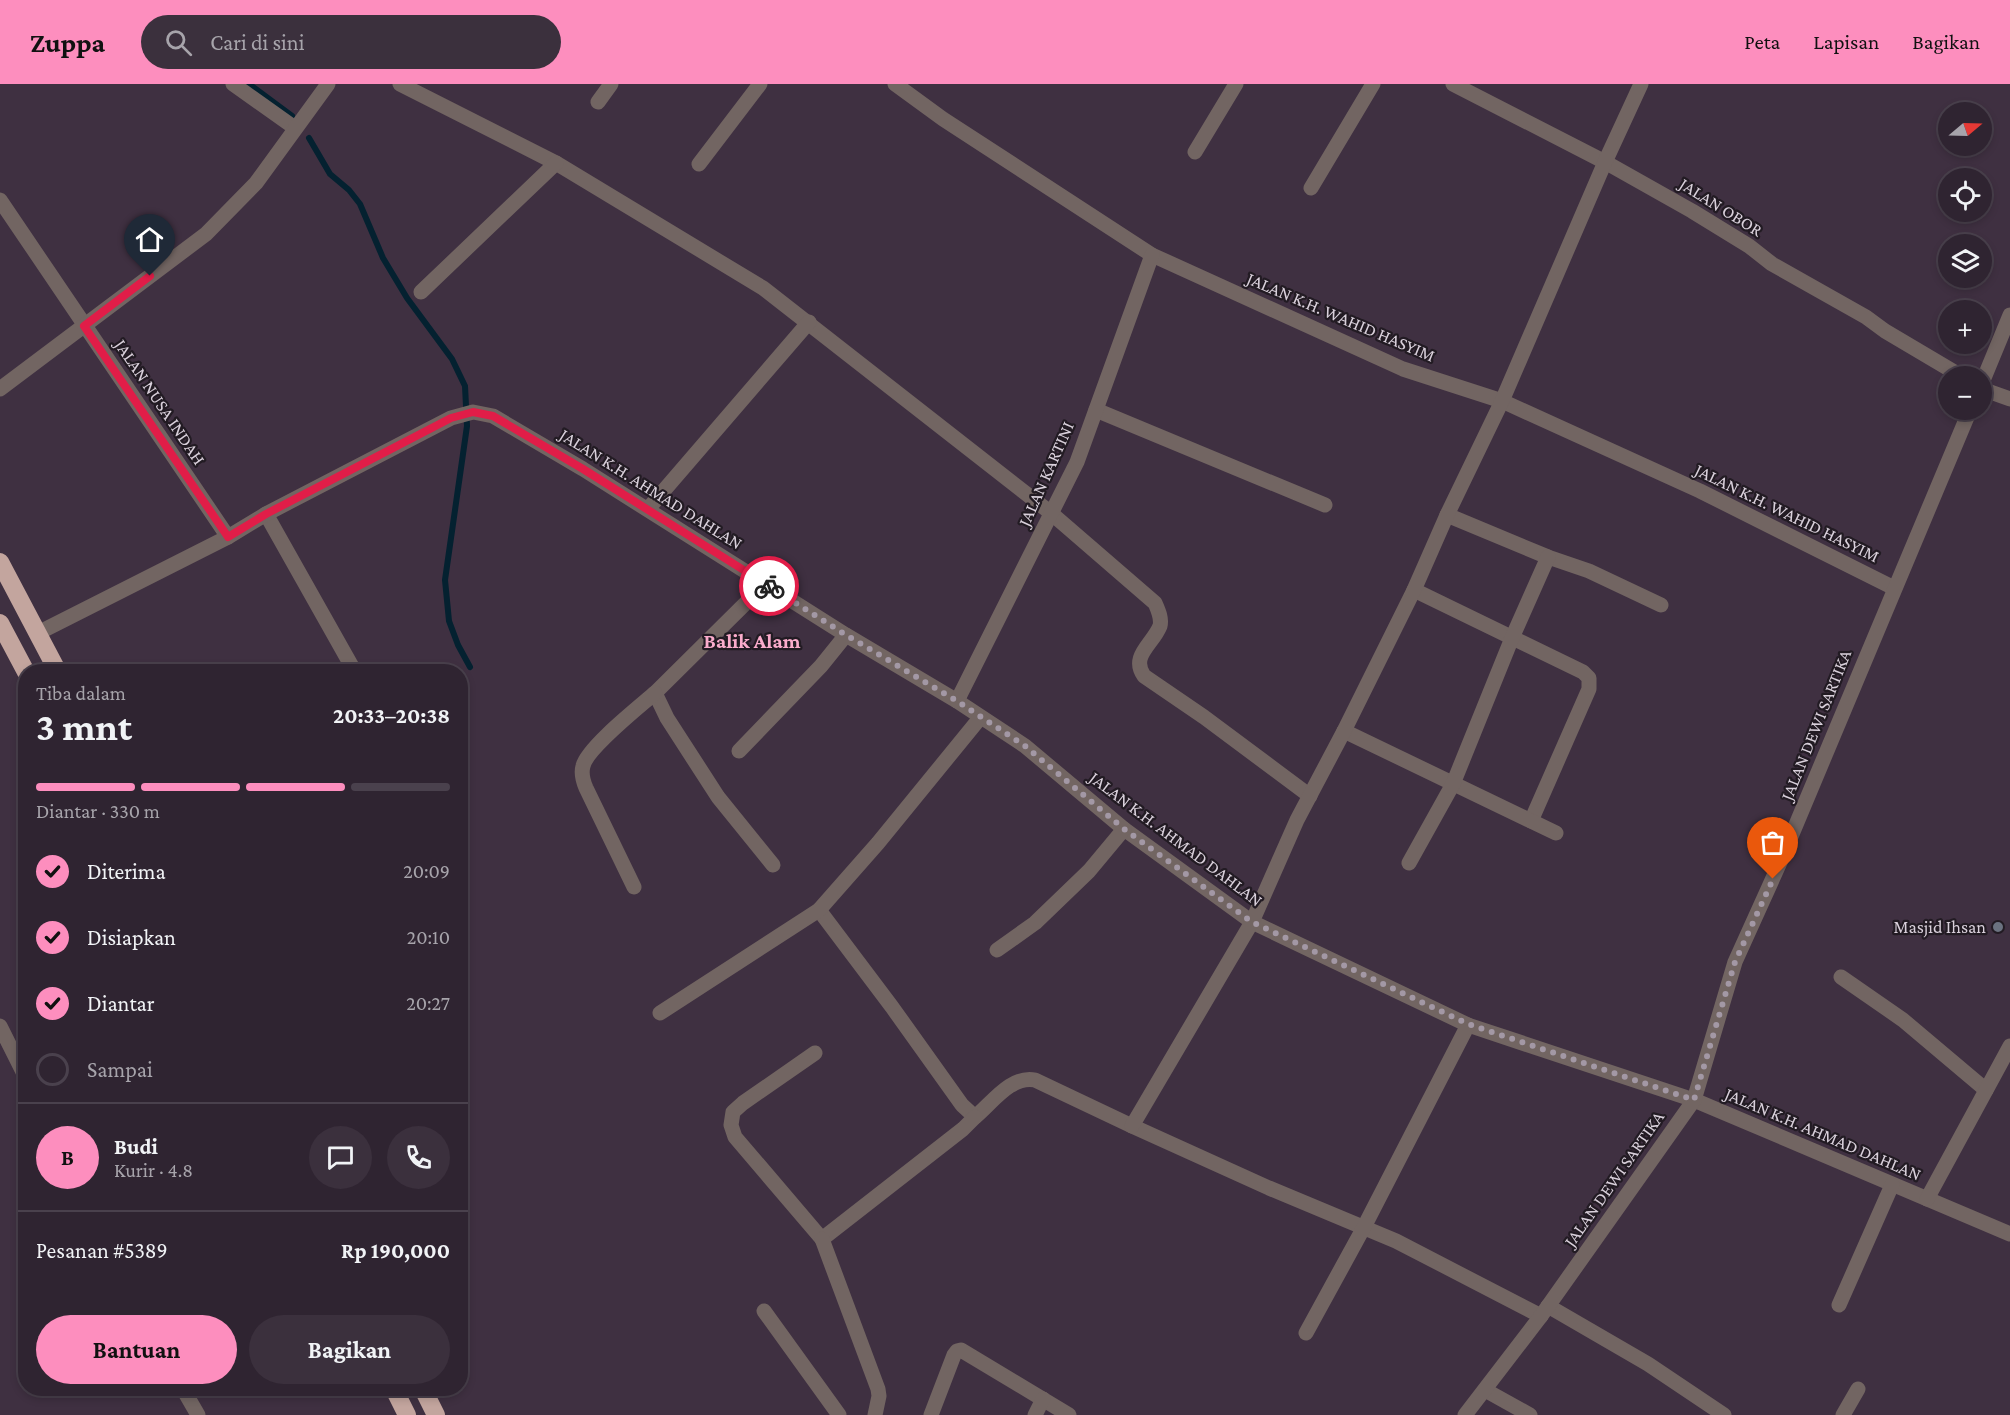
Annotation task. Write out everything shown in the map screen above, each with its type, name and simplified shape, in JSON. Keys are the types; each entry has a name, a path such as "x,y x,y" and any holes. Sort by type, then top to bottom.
{"highway":[{"path":"0,562 54,664"},
{"path":"0,623 22,664"},
{"path":"397,1396 407,1415"},
{"path":"426,1396 436,1415"}],"street":[{"path":"233,84 295,128"},
{"path":"0,389 206,234 256,183 328,84"},
{"path":"400,84 556,163 763,288 809,322 1051,513 1155,603 1160,614 1160,625 1139,659 1139,667 1144,676 1204,717 1310,796"},
{"path":"598,102 611,84"},
{"path":"699,164 760,84"},
{"name":"JALAN K.H. WAHID HASYIM","path":"895,84 943,119 1152,255 1403,369 1503,401 1700,491 1894,588"},
{"path":"1195,152 1236,84"},
{"path":"1311,188 1373,84"},
{"name":"JALAN OBOR","path":"1453,84 1605,162 1692,211 1749,246 1772,264 1866,317 1943,366"},
{"path":"1132,1126 1252,922 1297,820 1414,590 1447,515 1503,401 1605,162 1641,84"},
{"path":"422,292 556,163"},
{"name":"JALAN NUSA INDAH","path":"0,200 228,537"},
{"name":"JALAN KARTINI","path":"957,701 1077,462 1152,255"},
{"path":"1989,366 2010,315"},
{"path":"648,509 809,322"},
{"path":"1992,392 2010,399"},
{"path":"1096,410 1325,505"},
{"name":"JALAN K.H. AHMAD DAHLAN","path":"266,514 451,418 473,412 493,416 648,509 846,635 957,701 1025,746 1124,829 1252,922 1468,1024 1694,1100 2010,1234"},
{"name":"JALAN DEWI SARTIKA","path":"1465,1415 1545,1311 1694,1100 1735,962 1782,858 1966,420"},
{"path":"38,633 228,537 266,514 350,664"},
{"path":"1447,515 1548,557 1589,571 1661,605"},
{"path":"1409,863 1453,784 1512,638 1548,557"},
{"path":"634,886 582,778 585,759 765,584"},
{"path":"1414,590 1587,675 1590,683 1589,689 1532,821"},
{"path":"739,751 821,666 846,635"},
{"path":"655,693 668,718 718,797 773,865"},
{"path":"660,1013 819,910 878,843 980,718"},
{"path":"1344,731 1556,833"},
{"path":"998,950 1035,923 1089,871 1124,829"},
{"path":"819,910 962,1105 975,1117"},
{"path":"1841,977 1903,1020 1986,1090"},
{"path":"1306,1333 1364,1227 1468,1024"},
{"path":"0,1026 18,1062"},
{"path":"1927,1199 2010,1046"},
{"path":"814,1053 743,1103 733,1112 731,1125 735,1137 822,1239 878,1389 879,1396 874,1415"},
{"path":"822,1239 963,1129 1008,1086 1021,1079 1029,1079 1269,1188 1396,1241 1545,1311 1648,1364 1724,1415"},
{"path":"1839,1305 1892,1185"},
{"path":"764,1311 839,1415"},
{"path":"931,1415 954,1355 961,1350 1069,1415"},
{"path":"1485,1389 1530,1415"},
{"path":"1843,1415 1858,1389"},
{"path":"187,1396 198,1415"},
{"path":"1035,1415 1043,1399"}],"waterway":[{"path":"249,84 292,116"},
{"path":"309,138 330,174 349,190 360,204 383,258 407,298 452,359 465,386 467,426 445,580 449,621 470,667"}],"way so far":[{"path":"769,586 957,701 1025,746 1124,829 1252,922 1468,1024 1694,1100 1735,962 1773,879"}],"place":[{"name":"Masjid Ihsan","path":"1998,927"}],"district":[{"name":"Balik Alam","path":"752,641"}],"route":[{"path":"150,276 84,326 228,537 266,514 451,418 473,412 493,416 648,509 769,586"}]}
